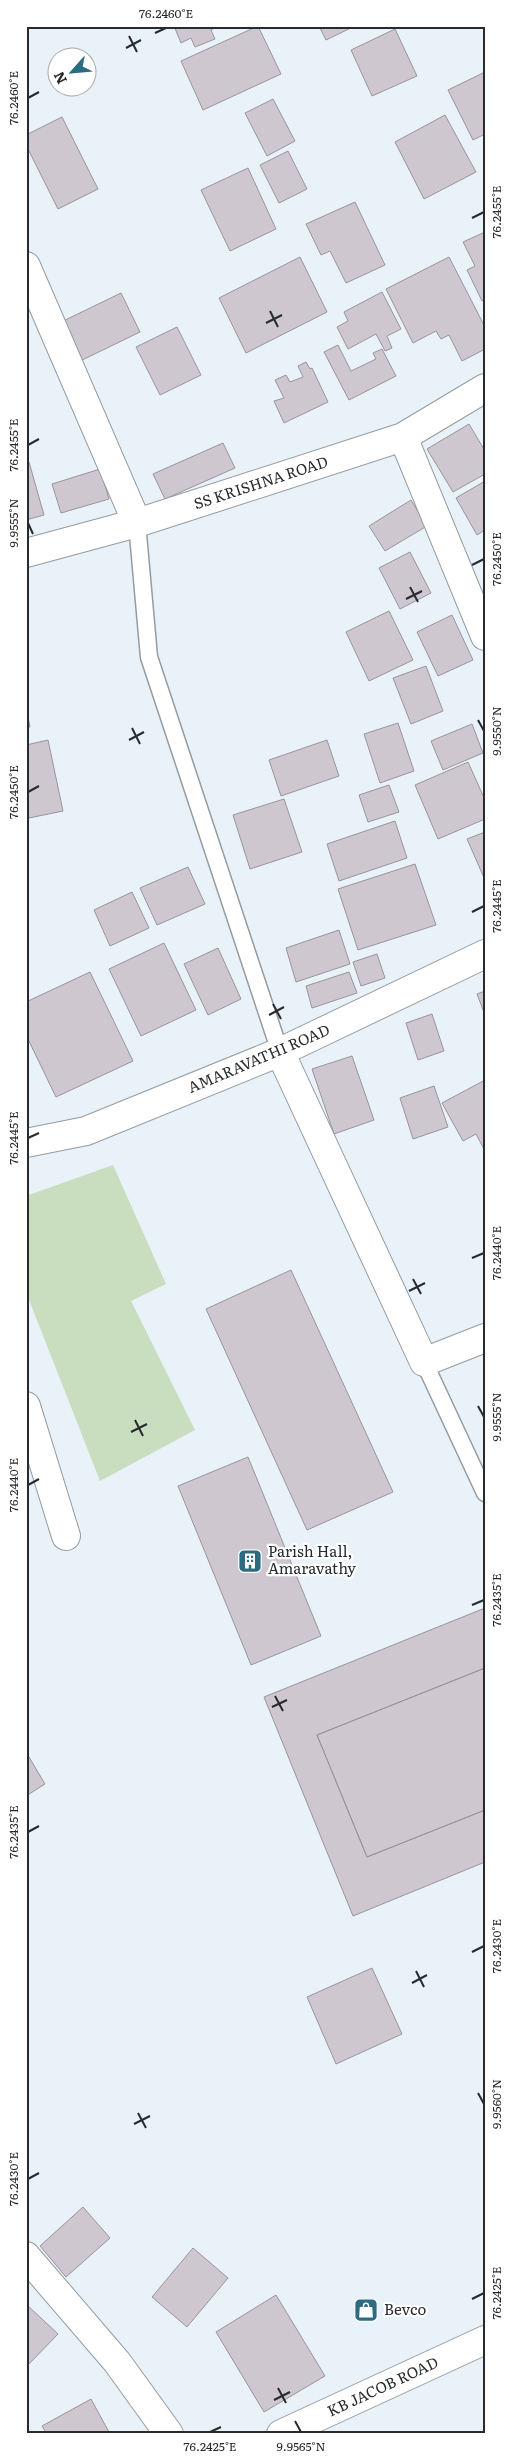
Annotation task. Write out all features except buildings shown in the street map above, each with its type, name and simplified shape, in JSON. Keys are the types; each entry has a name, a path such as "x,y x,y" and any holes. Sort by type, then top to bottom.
{"street":[{"path":"26,266 137,523"},
{"name":"SS KRISHNA ROAD","path":"26,553 137,523 402,438 485,388"},
{"path":"402,438 485,636"},
{"name":"AMARAVATHI ROAD","path":"26,1143 86,1131 280,1052 485,954"},
{"path":"280,1052 424,1362 485,1338"},
{"path":"26,1406 66,1536"},
{"path":"26,2256 117,2362 169,2434"},
{"name":"KB JACOB ROAD","path":"281,2434 485,2340"}],"lane":[{"path":"137,523 149,657 280,1052"},
{"path":"424,1362 485,1493"}],"green space":[{"path":"113,1165 166,1284 131,1301 195,1430 100,1481 26,1292 26,1196"}],"place":[{"name":"Parish Hall, Amaravathy","path":"250,1561"},
{"name":"Bevco","path":"366,2310"}]}
